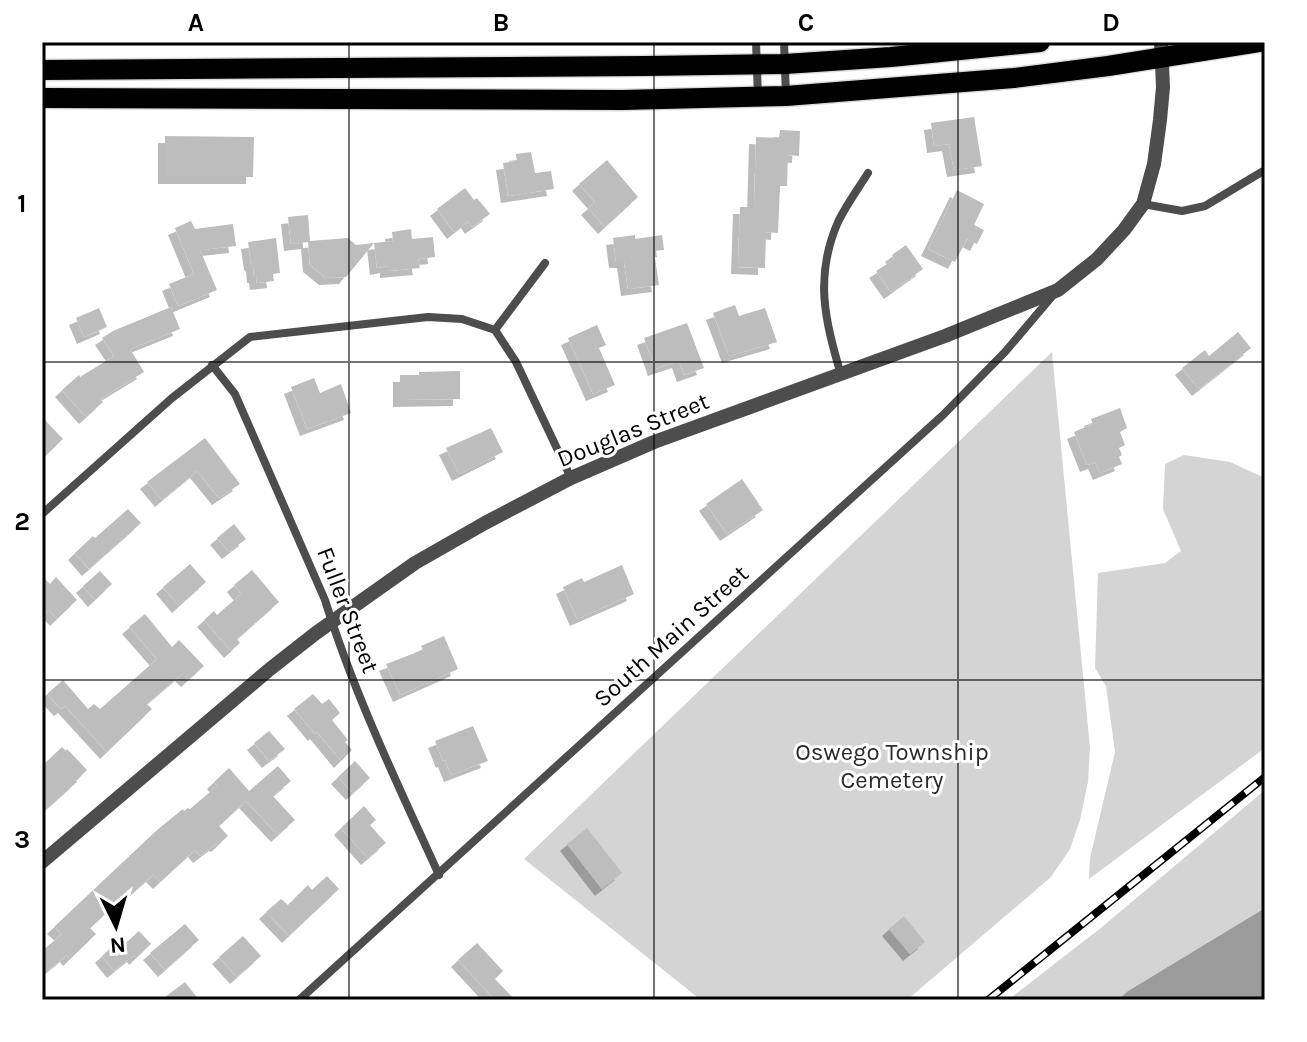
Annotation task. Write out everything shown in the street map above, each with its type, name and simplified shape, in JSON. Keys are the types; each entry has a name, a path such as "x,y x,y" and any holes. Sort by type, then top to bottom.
{"main road":[{"path":"42,70 785,64 1040,42"},
{"path":"42,98 758,98 1014,78 1162,50 1259,42"}],"street":[{"path":"756,42 758,98"},
{"path":"784,42 786,96"},
{"name":"Douglas Street","path":"42,862 331,621 415,563 485,523 571,478 654,442 945,336 1058,290 1097,259 1143,204 1154,164 1160,120 1162,50"},
{"path":"1143,204 1182,211 1205,206 1265,170"},
{"path":"841,375 825,316 824,266 839,220 868,173"},
{"path":"495,330 545,263"},
{"name":"South Main Street","path":"299,1000 943,415 1005,352 1058,290"},
{"path":"42,514 160,408 250,337 428,317 462,319 495,330 516,362 571,478"},
{"name":"Fuller Street","path":"212,365 235,394 319,585 377,738 439,875"}],"green space":[{"name":"Oswego Township Cemetery","path":"1052,352 1090,748 1088,782 1070,849 1051,877 907,1000 701,1000 524,859"},
{"path":"1184,455 1230,462 1265,478 1265,748 1089,879 1090,858 1115,752 1106,686 1095,668 1098,573 1165,563 1181,551 1163,509 1165,464"},
{"path":"1265,790 1265,908 1118,1000 1008,1000 1102,927"}],"shaded area":[{"path":"1265,908 1265,1000 1118,1000 1128,991"}],"building":[{"path":"974,117 982,166 954,170 949,144 934,146 931,123"},
{"path":"780,130 800,131 799,156 788,155 787,186 780,186 778,233 766,232 765,268 738,267 740,207 754,207 756,137 779,138"},
{"path":"165,136 254,137 253,177 165,177"},
{"path":"531,152 535,173 551,171 554,189 508,196 503,163 517,161 516,154"},
{"path":"607,160 638,197 605,227 588,208 595,202 579,184"},
{"path":"465,188 490,214 472,227 468,221 454,232 437,209"},
{"path":"957,190 984,204 974,225 984,230 977,244 967,239 955,262 928,249"},
{"path":"308,215 310,241 348,238 356,245 374,243 346,277 326,278 310,265 308,242 291,244 288,217"},
{"path":"191,221 195,229 233,224 236,246 200,250 217,290 178,306 169,284 194,274 175,228"},
{"path":"411,229 412,239 433,237 435,257 418,259 420,268 387,271 387,266 377,268 374,243 393,241 392,232"},
{"path":"635,235 635,239 662,235 664,250 654,251 659,285 628,289 624,261 616,261 613,238"},
{"path":"276,238 280,273 273,274 274,281 257,283 248,242"},
{"path":"906,245 923,269 891,292 876,271 895,259 892,255"},
{"path":"735,305 739,316 765,308 777,342 729,356 713,313"},
{"path":"171,307 180,329 130,349 144,372 100,399 103,402 86,417 62,390 79,375 114,356 102,338"},
{"path":"99,308 107,327 84,337 76,318"},
{"path":"687,323 704,368 684,375 679,361 655,369 644,338"},
{"path":"597,325 606,345 599,348 615,385 593,394 568,338"},
{"path":"1238,332 1251,348 1199,389 1182,368 1205,350 1209,356"},
{"path":"460,371 460,399 400,400 400,375"},
{"path":"314,378 320,393 341,384 351,413 307,429 291,387"},
{"path":"1120,408 1127,428 1120,432 1125,445 1119,448 1122,464 1100,473 1095,462 1087,465 1074,432 1093,424 1091,419"},
{"path":"42,417 63,439 42,459"},
{"path":"491,428 503,452 459,474 446,448"},
{"path":"205,438 240,484 219,498 197,471 162,500 147,482"},
{"path":"742,479 763,510 727,534 706,504"},
{"path":"128,509 141,523 89,569 75,553"},
{"path":"234,524 246,539 229,552 217,538"},
{"path":"190,564 206,582 179,606 163,587"},
{"path":"622,565 634,594 577,619 563,587 582,578 584,582"},
{"path":"252,570 279,602 237,639 240,643 231,651 204,620 214,611 217,615 241,594 234,585"},
{"path":"100,571 112,584 95,600 83,586"},
{"path":"42,576 50,584 56,577 77,600 57,619 49,610 42,617"},
{"path":"145,614 172,647 179,640 204,666 188,680 182,674 147,704 152,709 107,752 65,706 61,709 47,694 63,680 88,709 94,704 100,709 157,659 129,627"},
{"path":"444,636 458,669 400,695 386,664 423,650 421,646"},
{"path":"313,694 322,704 329,699 340,713 332,720 352,750 341,761 294,709"},
{"path":"473,726 488,761 451,775 435,741"},
{"path":"269,731 285,749 269,761 254,743"},
{"path":"62,747 87,770 42,813 42,766"},
{"path":"355,761 370,778 353,793 338,777"},
{"path":"278,766 291,781 273,796 295,820 278,835 246,801 219,826 228,836 218,845 200,856 195,850 160,882 153,875 90,928 96,934 70,959 67,955 42,976 42,951 62,934 54,927 157,830 183,809 190,809 217,786 214,782 229,768 249,791"},
{"path":"364,806 376,820 370,825 386,843 368,858 341,828"},
{"path":"587,828 622,873 602,889 567,844"},
{"path":"327,876 339,889 289,936 266,912 281,899 288,905 308,885 312,890"},
{"path":"904,916 925,942 910,954 889,929"},
{"path":"185,924 199,940 165,970 150,953"},
{"path":"139,931 151,944 136,958 134,955 114,971 102,956 114,945 118,950"},
{"path":"243,936 261,956 237,977 219,957"},
{"path":"477,943 503,971 495,979 515,1000 495,1000 458,960"},
{"path":"185,982 199,1000 161,1000"}],"railway":[{"path":"988,1000 1265,777"}]}
